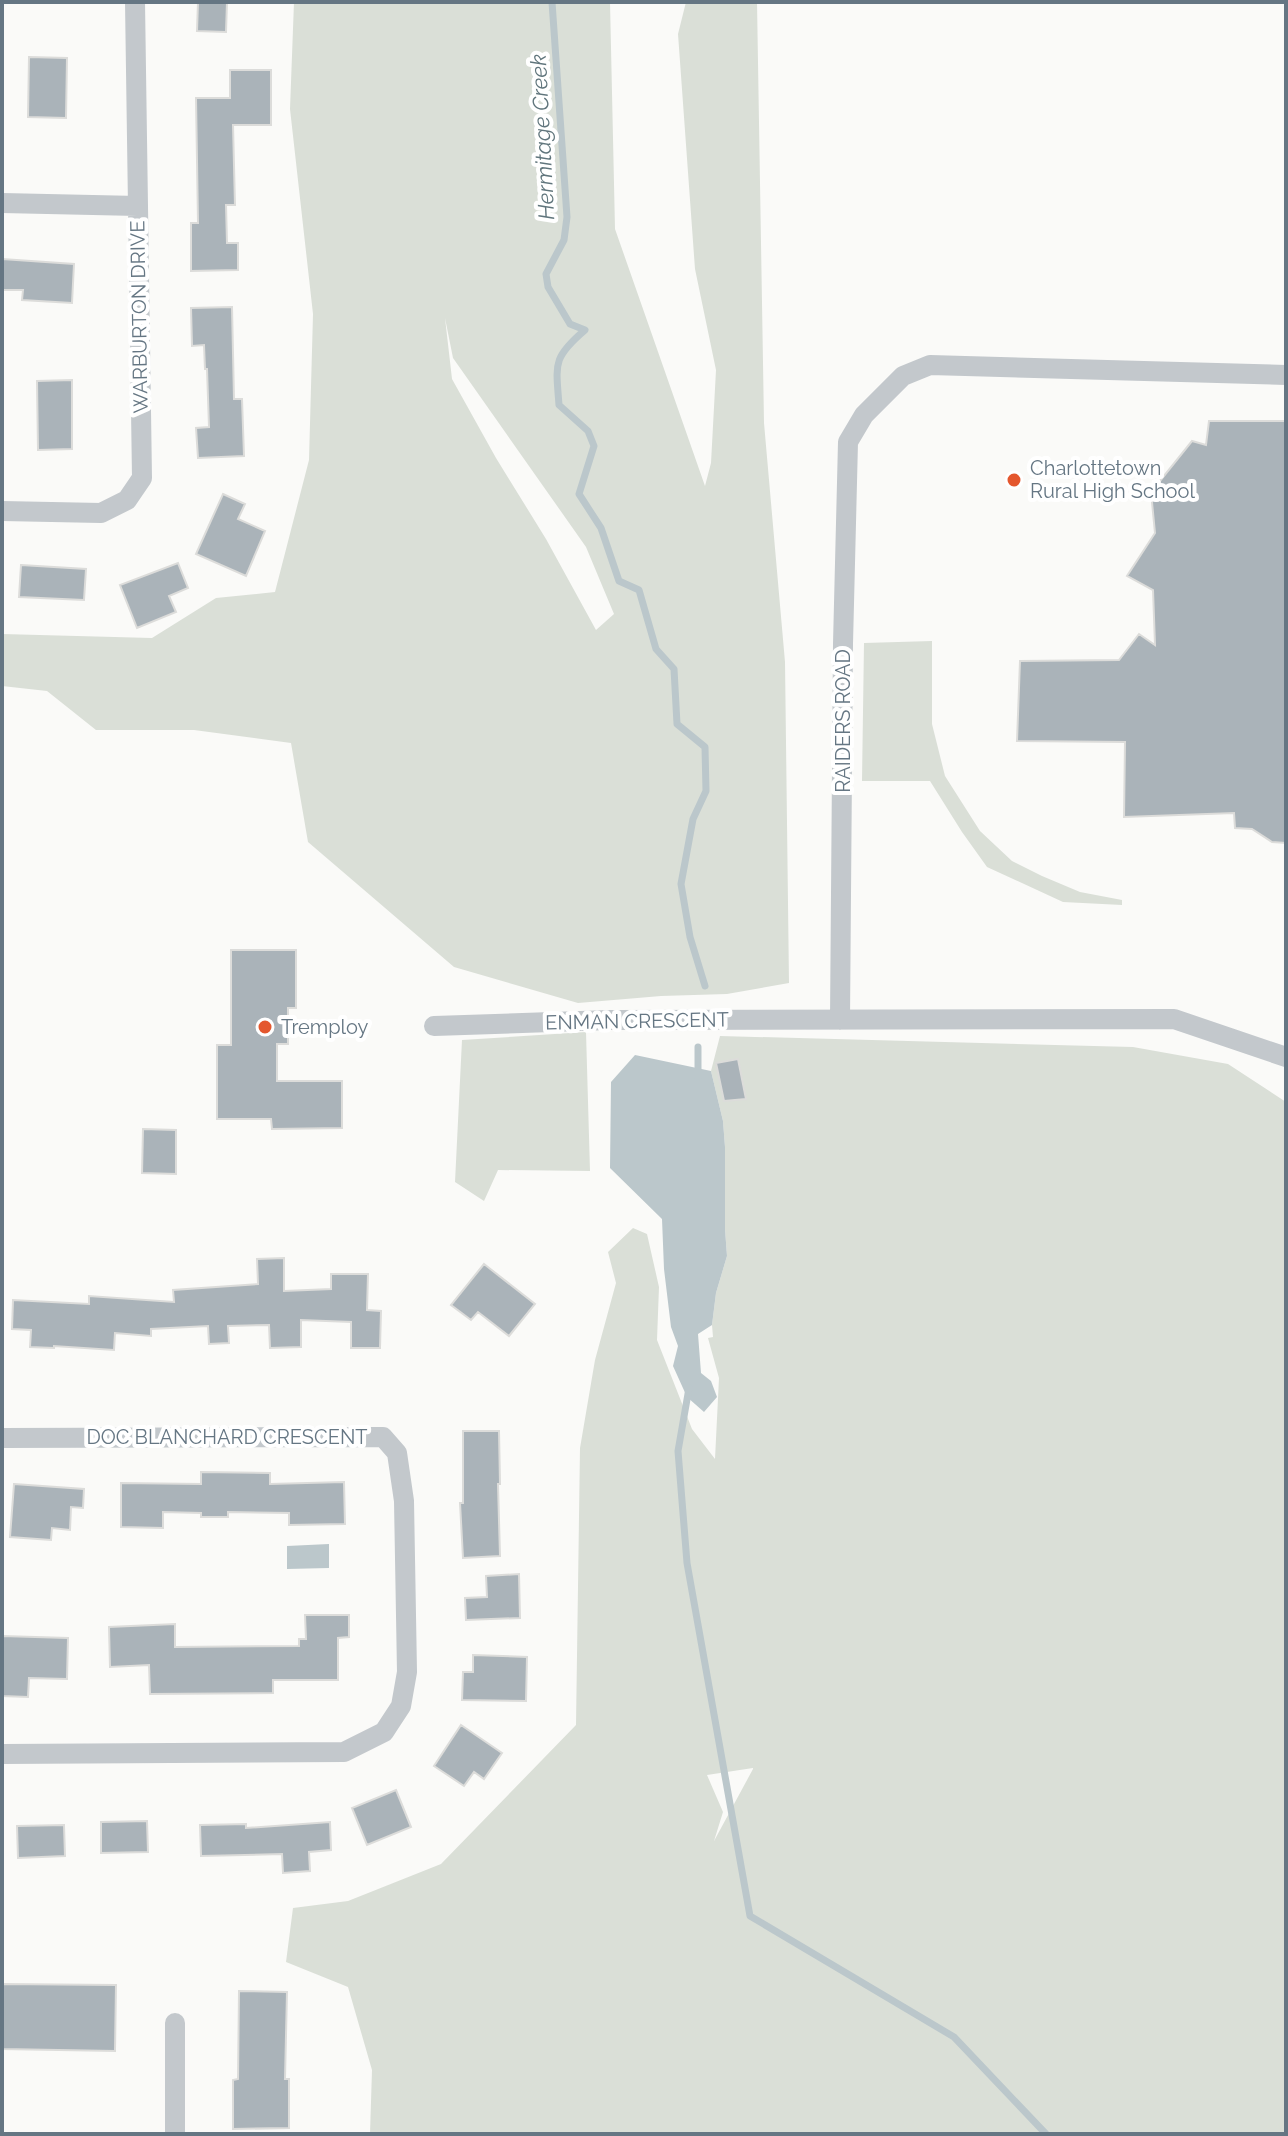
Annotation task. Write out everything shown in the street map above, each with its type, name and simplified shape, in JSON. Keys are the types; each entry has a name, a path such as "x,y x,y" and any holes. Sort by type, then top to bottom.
{"street":[{"name":"WARBURTON DRIVE","path":"2,511 101,513 127,500 142,478 135,2"},
{"path":"2,203 138,206"},
{"name":"RAIDERS ROAD","path":"840,1020 848,442 864,415 903,376 930,365 1286,375"},
{"path":"840,1020 1174,1019 1286,1057"},
{"name":"ENMAN CRESCENT","path":"434,1026 609,1020 840,1020"},
{"name":"DOC BLANCHARD CRESCENT","path":"2,1438 383,1437 397,1453 404,1501 407,1672 401,1706 384,1732 344,1752 2,1754"},
{"path":"175,2023 175,2134"}],"shaded area":[{"path":"294,2 610,2 615,229 705,486 711,463 716,370 695,269 678,34 686,2 757,2 764,423 785,662 789,983 727,994 578,1003 454,967 308,842 291,743 194,730 96,730 47,691 2,686 2,634 152,638 216,598 275,592 309,460 313,314 290,109","holes":["445,318 453,358 586,547 614,614 596,630 452,379"]},
{"path":"932,641 932,724 945,776 980,831 1012,861 1080,892 1122,900 1122,905 1063,902 987,867 930,781 862,781 864,643"},
{"path":"586,1032 590,1171 498,1170 484,1201 455,1182 462,1040"},
{"path":"720,1036 1133,1047 1228,1064 1286,1102 1286,2134 370,2134 372,2070 348,1987 286,1962 293,1908 348,1901 441,1864 576,1725 580,1448 595,1360 616,1283 608,1252 633,1228 647,1234 659,1287 657,1340 692,1429 715,1459 719,1378 708,1338 713,1337 716,1293 727,1256 723,1121 711,1071","holes":["753,1768 714,1841 723,1812 707,1775"]},
{"path":"635,1055 711,1071 723,1121 727,1256 716,1293 712,1325 698,1334 701,1373 711,1381 717,1397 704,1412 687,1397 673,1366 678,1346 671,1327 662,1219 610,1168 611,1082"},
{"path":"329,1544 329,1568 287,1569 287,1546"}],"building":[{"path":"198,2 227,2 226,32 197,31"},
{"path":"29,57 67,58 66,118 28,117"},
{"path":"230,70 271,70 271,125 233,125 235,205 226,205 227,243 238,243 238,270 191,271 191,223 198,223 196,98 230,98"},
{"path":"2,259 74,264 72,303 22,300 23,290 2,290"},
{"path":"232,307 234,399 242,399 244,456 198,458 196,428 209,427 207,369 204,345 192,346 191,308"},
{"path":"72,380 72,449 38,450 37,381"},
{"path":"1209,421 1286,421 1286,843 1272,842 1252,829 1235,828 1234,813 1124,817 1125,742 1017,741 1020,661 1119,660 1139,634 1155,645 1153,590 1127,576 1155,533 1151,492 1192,441 1206,445"},
{"path":"223,494 245,504 238,519 265,531 246,576 196,554"},
{"path":"178,563 188,588 169,596 176,612 137,628 120,585"},
{"path":"21,565 86,569 84,600 19,597"},
{"name":"Tremploy","path":"231,950 296,950 296,1008 288,1008 288,1044 277,1044 277,1081 342,1081 342,1128 272,1129 271,1119 217,1119 217,1045 231,1045"},
{"path":"738,1059 746,1099 724,1101 716,1063"},
{"path":"143,1129 176,1130 176,1174 142,1173"},
{"path":"284,1258 284,1291 331,1289 331,1274 368,1274 367,1310 381,1311 380,1348 351,1348 351,1322 301,1320 301,1347 270,1348 269,1325 228,1326 229,1343 209,1344 208,1326 151,1329 151,1336 115,1333 114,1350 30,1347 31,1330 12,1329 13,1300 89,1304 89,1296 174,1302 173,1290 258,1284 257,1259"},
{"path":"484,1264 535,1304 509,1336 478,1312 471,1320 451,1305"},
{"path":"463,1431 499,1431 500,1556 463,1558 460,1503 463,1503"},
{"path":"201,1472 270,1473 270,1484 344,1482 345,1524 289,1525 289,1513 228,1512 228,1517 201,1517 201,1513 163,1512 163,1528 121,1527 121,1483 201,1484"},
{"path":"14,1484 84,1489 83,1508 71,1507 70,1530 52,1528 51,1540 10,1537"},
{"path":"519,1574 520,1618 466,1620 465,1598 487,1597 486,1576"},
{"path":"305,1615 349,1615 349,1637 338,1638 338,1680 273,1680 273,1693 150,1694 149,1665 110,1667 109,1627 175,1624 175,1647 299,1646 299,1639 306,1639"},
{"path":"2,1636 68,1638 67,1679 29,1678 28,1697 2,1696"},
{"path":"473,1655 527,1657 526,1701 462,1700 463,1672 473,1672"},
{"path":"461,1725 502,1753 484,1779 474,1772 464,1786 434,1766"},
{"path":"396,1790 411,1827 367,1845 352,1808"},
{"path":"147,1821 148,1852 101,1853 101,1822"},
{"path":"330,1822 331,1850 309,1852 310,1871 283,1873 282,1854 201,1856 200,1825 246,1824 246,1828"},
{"path":"64,1825 65,1856 18,1858 17,1826"},
{"path":"2,1984 116,1985 115,2051 2,2049"},
{"path":"239,1991 287,1992 285,2079 289,2079 289,2128 233,2129 233,2080 238,2079"}],"waterway":[{"name":"Hermitage Creek","path":"552,2 567,217 564,240 546,274 548,287 570,324 585,330 561,355 558,363 559,405 588,431 594,446 579,494 601,528 619,581 639,590 656,649 674,669 677,724 705,747 706,791 693,819 681,884 690,937 705,986"},
{"path":"698,1047 698,1077"},
{"path":"689,1388 678,1451 687,1563 750,1916 954,2037 1046,2134"}],"place":[{"name":"Charlottetown Rural High School","path":"1014,480"},
{"name":"Tremploy","path":"265,1027"}]}
